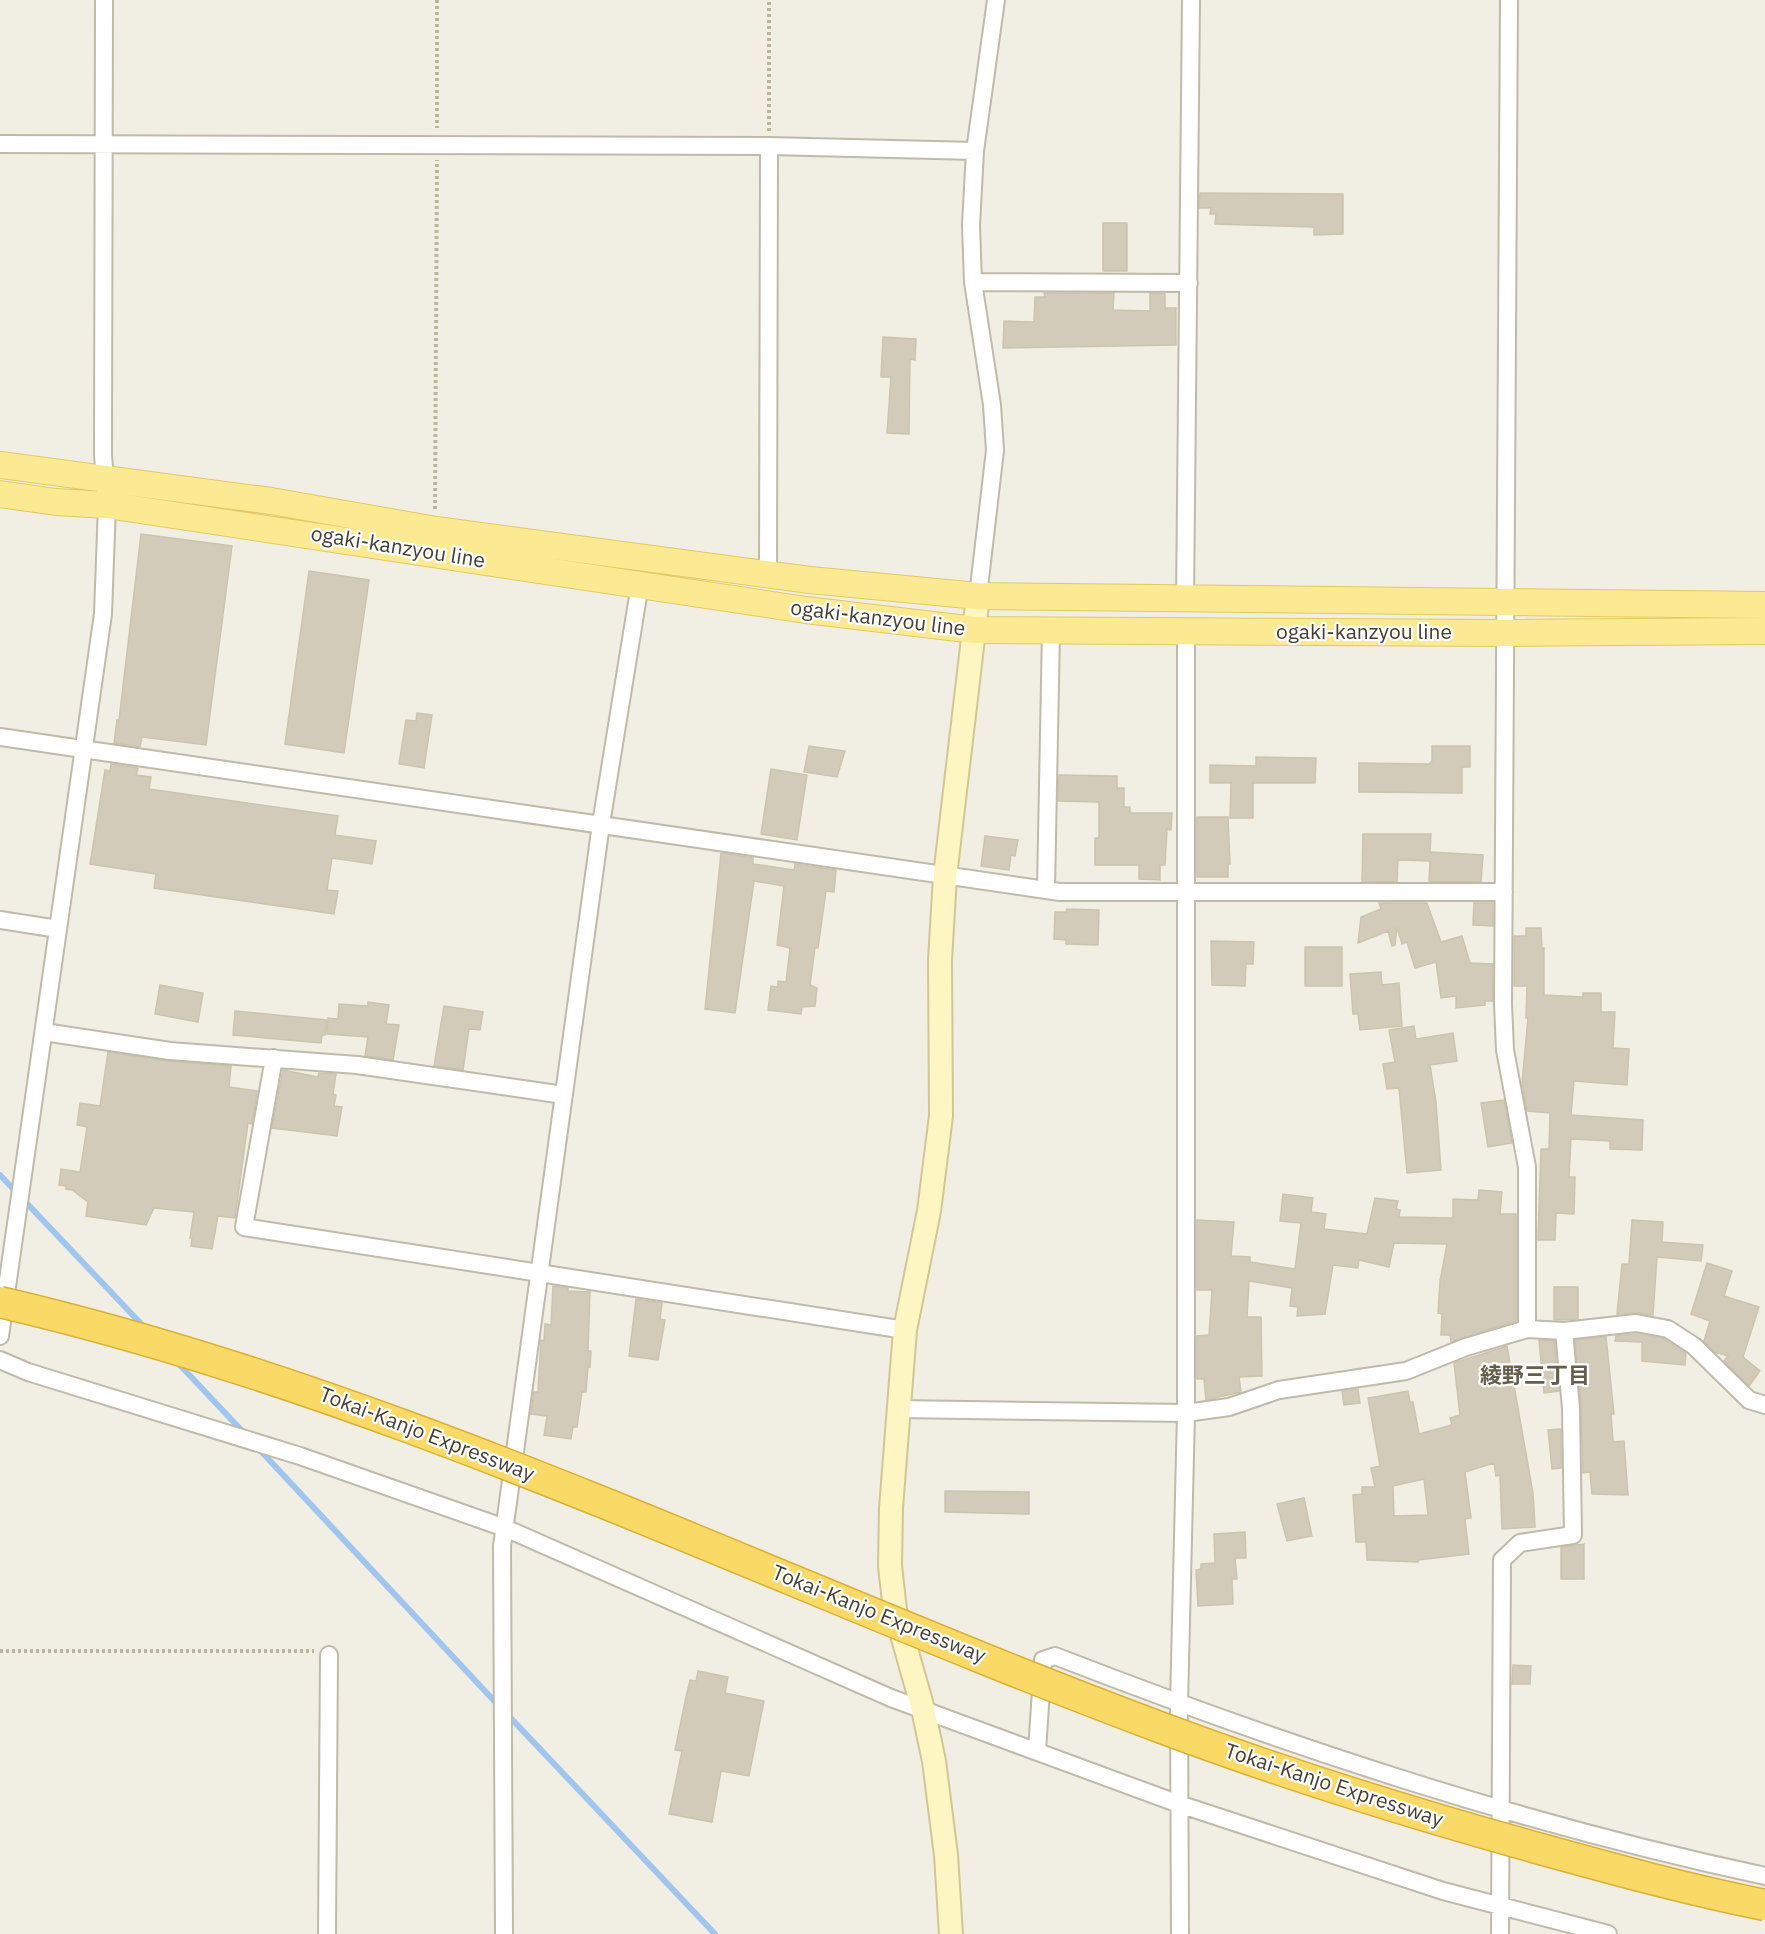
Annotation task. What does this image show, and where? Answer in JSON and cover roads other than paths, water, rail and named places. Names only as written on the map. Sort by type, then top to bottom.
[{"type":"highway","name":"Tokai-Kanjo Expressway","points":[[0,1302],[198,1354],[325,1395],[553,1482],[1163,1729],[1317,1782],[1569,1857],[1765,1905]]},
{"type":"main road","name":"ogaki-kanzyou line","points":[[0,465],[271,501],[436,530],[768,574],[978,596],[1185,600],[1504,600],[1765,605]]},
{"type":"main road","name":"ogaki-kanzyou line","points":[[0,494],[56,502],[107,505],[806,610],[975,630],[1506,633],[1765,631]]},
{"type":"street","points":[[0,1336],[103,614],[107,505],[103,144],[104,0]]},
{"type":"street","points":[[951,1934],[946,1855],[934,1761],[923,1708],[895,1610],[890,1566],[897,1409],[905,1330],[929,1211],[941,1116],[940,960],[945,876],[995,450],[992,405],[973,282],[971,225],[975,151],[996,0]]},
{"type":"street","points":[[1185,600],[1191,0]]},
{"type":"street","points":[[1509,0],[1504,600],[1506,633],[1505,1050],[1527,1167],[1527,1329]]},
{"type":"street","points":[[0,144],[769,146],[975,151]]},
{"type":"street","points":[[768,574],[769,146]]},
{"type":"street","points":[[973,282],[1189,283]]},
{"type":"street","points":[[504,1934],[505,1753],[502,1677],[502,1546],[601,824],[640,584]]},
{"type":"street","points":[[1046,889],[1051,631]]},
{"type":"street","points":[[1180,1934],[1179,1704],[1186,1413],[1186,632]]},
{"type":"street","points":[[0,737],[1060,892],[1187,890],[1504,892]]},
{"type":"street","points":[[0,920],[58,929]]},
{"type":"street","points":[[44,1032],[170,1051],[357,1065],[564,1095]]},
{"type":"street","points":[[274,1058],[244,1227],[905,1330]]},
{"type":"street","points":[[897,1409],[1186,1413],[1229,1407],[1280,1390],[1406,1371],[1466,1347],[1527,1329],[1564,1331],[1636,1323],[1668,1329],[1694,1346],[1749,1400],[1765,1404]]},
{"type":"street","points":[[1500,1934],[1502,1560],[1520,1542],[1573,1535],[1570,1408],[1564,1331]]},
{"type":"street","points":[[0,1360],[28,1372],[300,1456],[505,1528],[891,1698],[1179,1804],[1443,1891],[1608,1934]]},
{"type":"street","points":[[327,1934],[329,1655]]},
{"type":"street","points":[[1038,1751],[1043,1660],[1055,1656],[1179,1704],[1501,1810],[1687,1859],[1765,1876]]},
{"type":"waterway","points":[[0,1175],[146,1329]]},
{"type":"waterway","points":[[178,1363],[245,1434]]},
{"type":"waterway","points":[[258,1448],[499,1706]]},
{"type":"waterway","points":[[506,1713],[715,1934]]},
{"type":"district","name":"綾野三丁目","points":[[1535,1375]]}]
